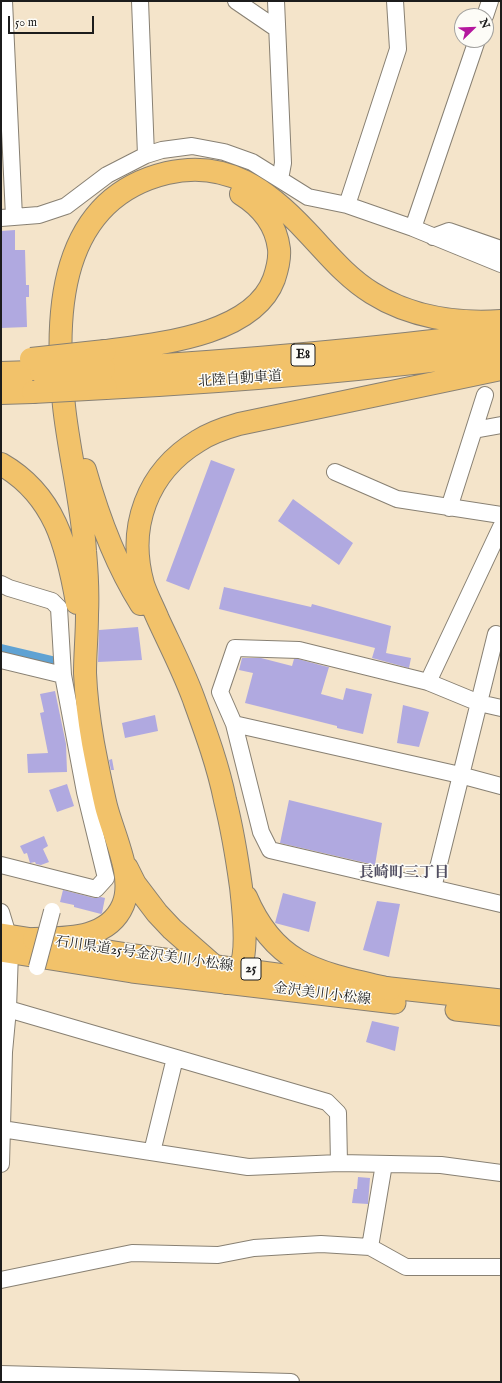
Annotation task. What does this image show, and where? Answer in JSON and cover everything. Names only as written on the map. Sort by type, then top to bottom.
[{"type":"highway","points":[[85,672],[87,614],[85,550],[81,515],[68,440],[63,392],[61,343],[62,309],[72,260],[82,237],[94,217],[110,201],[129,188],[149,179],[168,173],[189,170],[209,170],[230,175],[250,183],[270,197],[306,230],[350,277],[371,293],[392,305],[439,319],[465,322],[501,321]]},
{"type":"highway","points":[[1,361],[32,374],[105,369],[184,339],[210,331],[230,322],[247,312],[261,301],[271,287],[277,271],[279,254],[278,238],[272,223],[252,200],[222,185],[204,182],[186,182],[167,185],[134,199],[119,209],[105,224],[95,238],[79,278],[75,300],[72,347],[75,403],[86,470],[107,535],[119,563],[140,602],[173,651]]},
{"type":"highway","name":"北陸自動車道","points":[[1,373],[32,374],[209,363],[329,353],[501,333]]},
{"type":"highway","name":"北陸自動車道","points":[[105,369],[214,382],[330,373],[439,361],[501,352]]},
{"type":"highway","points":[[390,989],[316,970],[287,954],[276,945],[258,921],[244,892],[220,781],[193,696],[143,584],[139,563],[138,541],[141,518],[156,480],[169,463],[198,440],[218,430],[238,424],[501,369]]},
{"type":"highway","name":"北陸自動車道","points":[[1,392],[32,374]]},
{"type":"highway","points":[[1,464],[33,489],[46,505],[55,520],[62,540],[75,589],[85,672],[87,708],[92,740],[106,808],[126,872],[128,886],[126,898],[122,908],[115,918],[106,926],[82,937],[34,939]]},
{"type":"highway","points":[[120,853],[135,884],[157,913],[172,929],[213,965],[233,975],[243,954],[244,931],[239,873]]},
{"type":"main road","name":"石川県道25号金沢美川小松線","points":[[5,943],[34,939],[134,955],[213,965]]},
{"type":"main road","name":"金沢美川小松線","points":[[5,943],[132,972],[233,975],[371,1001],[501,1014]]},
{"type":"main road","name":"石川県道25号金沢美川小松線","points":[[233,975],[501,1000]]},
{"type":"street","points":[[4,1],[8,217],[40,215],[66,206],[108,175],[146,155],[162,150],[192,146],[224,152],[252,162],[308,197],[348,205],[413,228],[501,264]]},
{"type":"street","points":[[140,1],[146,155]]},
{"type":"street","points":[[236,1],[277,29]]},
{"type":"street","points":[[276,1],[283,163],[280,179]]},
{"type":"street","points":[[348,205],[398,49],[395,1]]},
{"type":"street","points":[[413,228],[474,48]]},
{"type":"street","points":[[433,237],[449,231],[501,249]]},
{"type":"street","points":[[449,508],[485,395]]},
{"type":"street","points":[[474,430],[501,425]]},
{"type":"street","points":[[335,472],[397,499],[501,515]]},
{"type":"street","points":[[428,682],[501,527]]},
{"type":"street","points":[[1,580],[22,583],[57,593]]},
{"type":"street","points":[[1,584],[9,588],[52,601],[59,608],[63,675],[86,798],[106,878],[96,889],[1,865]]},
{"type":"street","points":[[433,888],[496,634],[501,636]]},
{"type":"street","points":[[501,708],[479,703],[428,682],[299,650],[235,648],[220,692],[234,724],[261,832],[270,850],[501,904]]},
{"type":"street","points":[[1,660],[63,675]]},
{"type":"street","points":[[234,724],[460,775],[501,786]]},
{"type":"street","points":[[37,967],[52,911]]},
{"type":"street","points":[[1,912],[5,943],[8,1009],[2,1052],[1,1164]]},
{"type":"street","points":[[8,1009],[327,1102],[338,1113],[339,1163]]},
{"type":"street","points":[[152,1152],[175,1058]]},
{"type":"street","points":[[2,1129],[248,1167],[339,1163],[441,1165],[501,1173]]},
{"type":"street","points":[[370,1247],[384,1164]]},
{"type":"street","points":[[1,1280],[132,1254],[218,1255],[254,1248],[321,1244],[370,1247],[406,1268],[501,1267]]},
{"type":"street","points":[[1,1374],[291,1382]]},
{"type":"building","points":[[15,230],[15,250],[25,250],[26,285],[29,285],[29,297],[26,297],[27,327],[1,328],[1,231]]},
{"type":"building","points":[[211,460],[235,469],[189,590],[166,581]]},
{"type":"building","points":[[293,499],[353,543],[339,565],[278,521]]},
{"type":"building","points":[[224,587],[311,607],[312,604],[391,626],[386,653],[411,658],[409,668],[372,658],[375,648],[219,609]]},
{"type":"building","points":[[138,627],[142,660],[98,662],[99,630]]},
{"type":"building","points":[[242,658],[261,658],[292,666],[294,659],[298,659],[329,667],[321,694],[343,700],[346,688],[372,694],[363,734],[245,703],[253,673],[239,670]]},
{"type":"building","points":[[55,691],[66,744],[67,772],[28,773],[27,754],[48,753],[40,713],[44,712],[40,694]]},
{"type":"building","points":[[403,705],[429,712],[419,747],[397,743]]},
{"type":"building","points":[[155,715],[158,731],[125,738],[122,723]]},
{"type":"building","points":[[112,759],[114,770],[111,770],[109,760]]},
{"type":"building","points":[[67,784],[74,806],[57,812],[49,790]]},
{"type":"building","points":[[289,800],[382,823],[375,865],[280,843]]},
{"type":"building","points":[[44,836],[48,846],[43,849],[49,862],[41,865],[36,864],[35,862],[30,863],[27,853],[24,854],[20,846]]},
{"type":"building","points":[[63,890],[94,898],[105,898],[102,913],[74,907],[74,905],[60,902]]},
{"type":"building","points":[[283,893],[316,902],[309,932],[275,923]]},
{"type":"building","points":[[377,901],[400,904],[389,957],[363,950]]},
{"type":"building","points":[[372,1021],[399,1027],[395,1051],[366,1042]]},
{"type":"building","points":[[358,1177],[370,1178],[368,1204],[352,1203],[354,1189],[357,1189]]},
{"type":"waterway","points":[[1,650],[52,662]]},
{"type":"district","name":"長崎町三丁目","points":[[404,874]]}]
